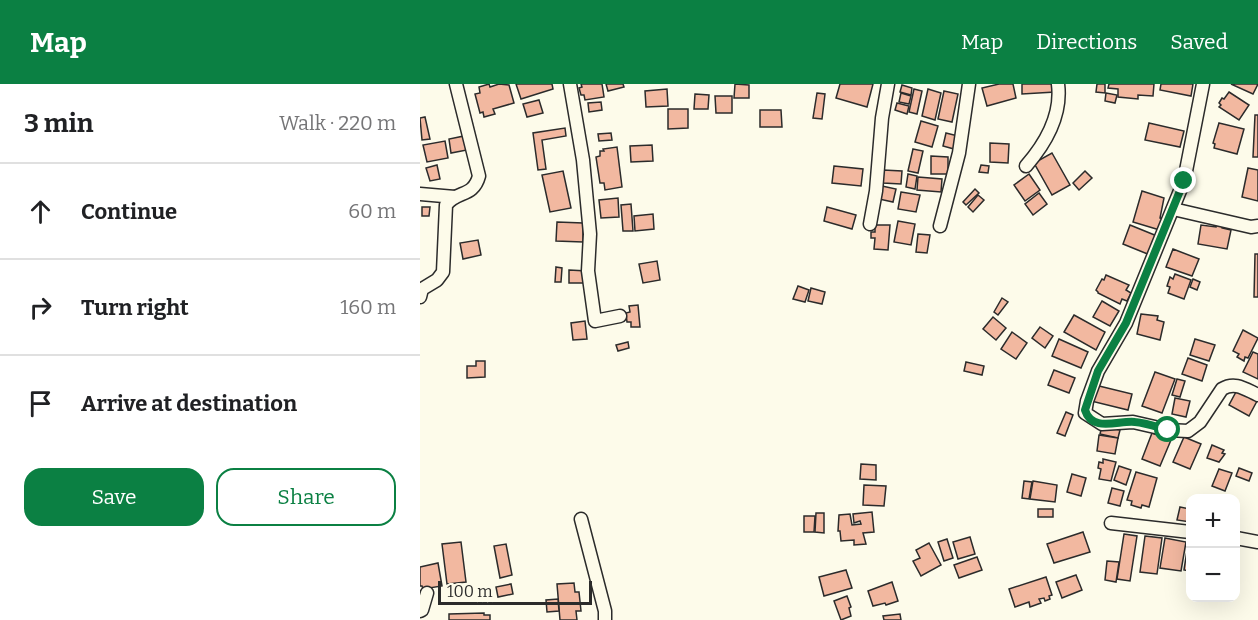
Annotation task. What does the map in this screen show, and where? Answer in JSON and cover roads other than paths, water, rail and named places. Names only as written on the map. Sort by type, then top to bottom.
[{"type":"street","points":[[420,297],[422,290],[437,280],[443,272],[446,205],[450,199],[470,192],[477,185],[479,176],[456,84]]},
{"type":"street","points":[[570,84],[583,160],[590,234],[588,271],[595,321],[620,316]]},
{"type":"street","points":[[870,224],[888,84]]},
{"type":"street","points":[[940,226],[959,153],[969,84]]},
{"type":"street","points":[[1026,166],[1041,149],[1053,125],[1060,96],[1058,84]]},
{"type":"street","points":[[1203,84],[1184,181],[1126,323],[1098,371],[1086,400],[1085,413],[1102,424],[1133,422],[1168,430],[1188,431],[1200,422],[1222,389],[1227,386],[1237,384],[1258,395]]},
{"type":"street","points":[[420,194],[455,197]]},
{"type":"street","points":[[1173,209],[1251,227],[1258,226]]},
{"type":"street","points":[[581,519],[605,611],[605,620]]},
{"type":"street","points":[[1112,523],[1186,531]]},
{"type":"street","points":[[1240,539],[1258,542]]},
{"type":"street","points":[[420,611],[426,600],[427,592]]}]
